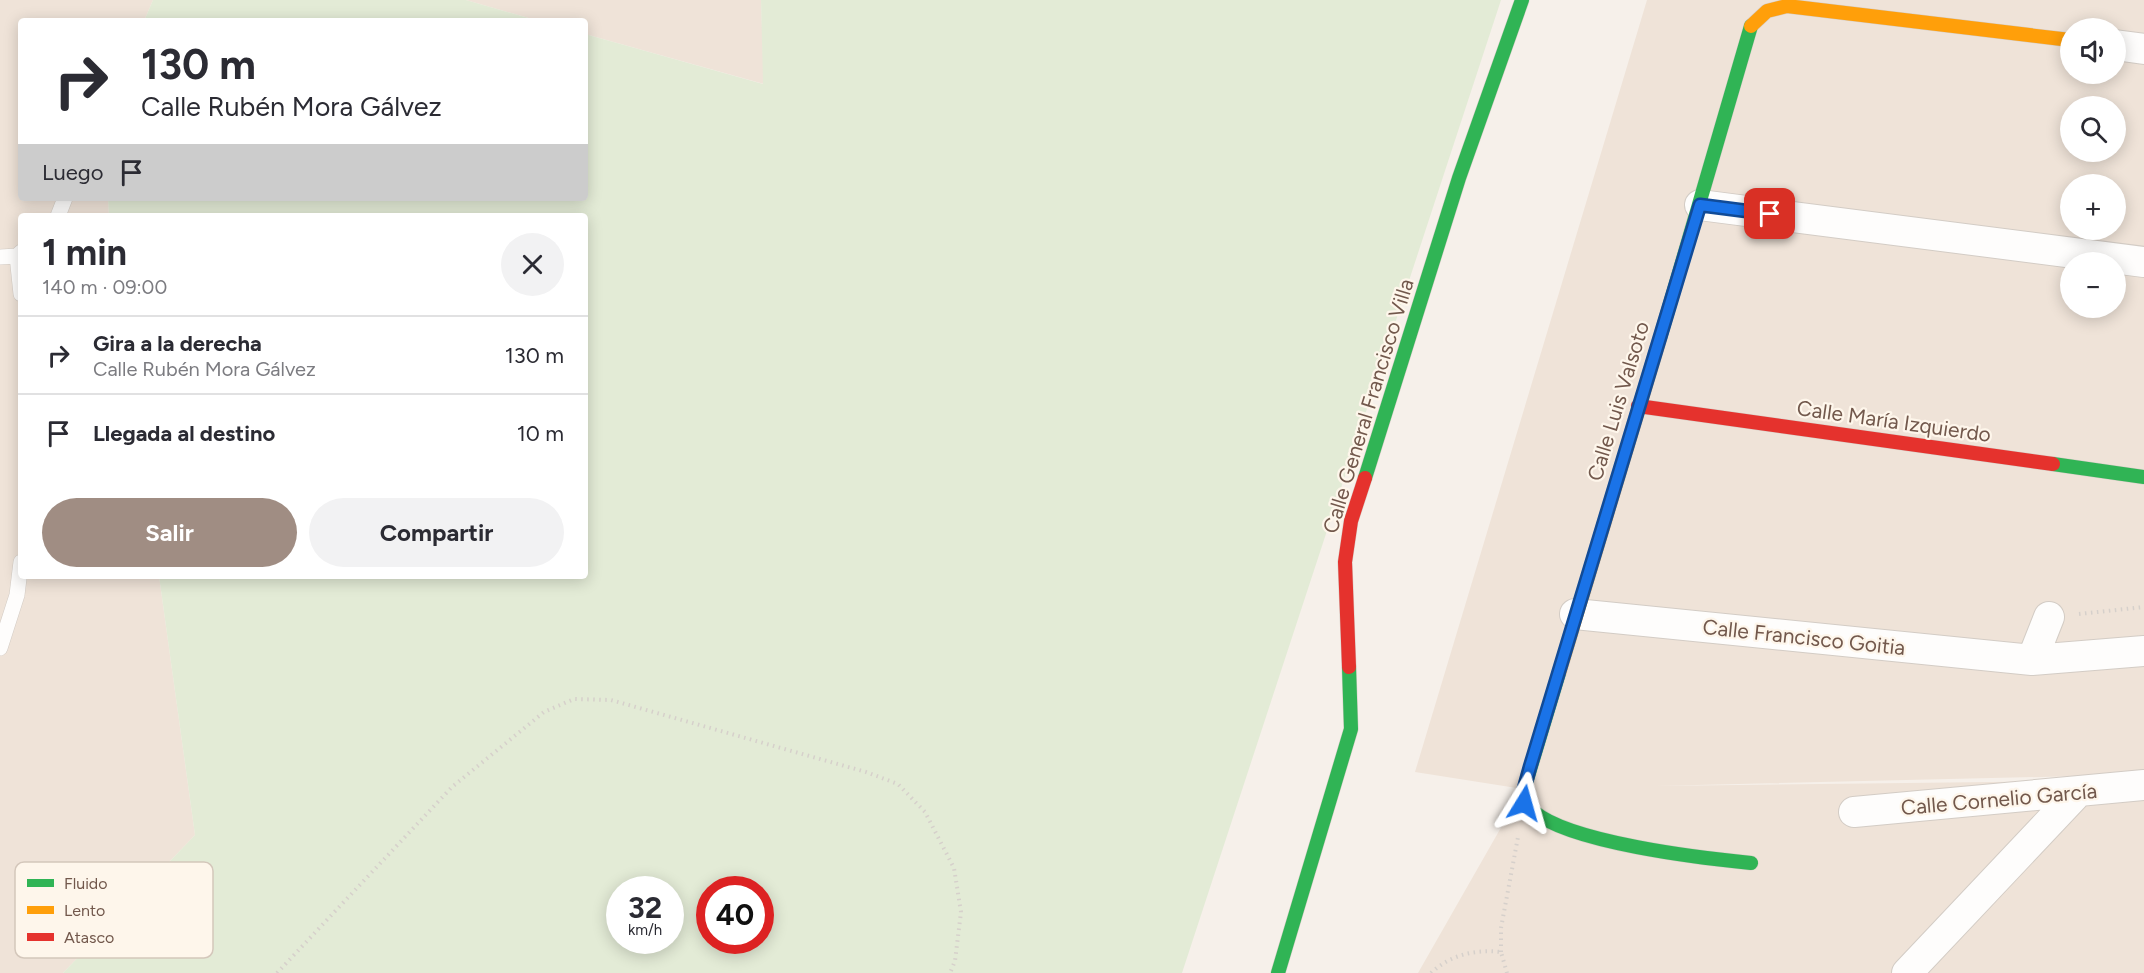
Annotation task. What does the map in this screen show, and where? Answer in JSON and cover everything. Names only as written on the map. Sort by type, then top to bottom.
[{"type":"street","name":"Calle General Francisco Villa","points":[[1278,973],[1351,729],[1345,562],[1351,521],[1459,178],[1522,0]]},
{"type":"street","name":"Calle Luis Valsoto","points":[[1524,803],[1523,789],[1700,205],[1751,25],[1761,14],[1772,8],[1787,6],[2060,39]]},
{"type":"street","points":[[2126,47],[2144,49]]},
{"type":"street","points":[[1700,205],[2144,262]]},
{"type":"street","name":"Calle María Izquierdo","points":[[1638,406],[2144,477]]},
{"type":"street","name":"Calle Francisco Goitia","points":[[1575,614],[2032,660],[2144,651]]},
{"type":"street","points":[[2032,660],[2049,617]]},
{"type":"street","name":"Calle Cornelio García","points":[[1854,812],[2144,785]]},
{"type":"street","points":[[1907,973],[2078,792]]},
{"type":"street","points":[[1524,803],[1530,810],[1556,822],[1601,838],[1662,852],[1751,863]]},
{"type":"lane","points":[[0,257],[18,254]]},
{"type":"lane","points":[[0,648],[17,595],[19,579]]},
{"type":"path","points":[[2049,617],[2144,607]]},
{"type":"path","points":[[277,973],[452,787],[543,712],[574,699],[611,700],[866,772],[898,784],[925,812],[954,868],[961,912],[955,961],[950,973]]},
{"type":"path","points":[[1507,973],[1501,952],[1501,928],[1524,803]]},
{"type":"path","points":[[1431,973],[1456,957],[1479,949],[1501,952]]},
{"type":"shaded area","points":[[0,0],[153,0],[145,18],[18,18],[18,201],[108,201],[109,213],[18,213],[18,579],[159,579],[195,835],[169,862],[15,862],[15,958],[77,958],[63,973],[0,973]]},
{"type":"shaded area","points":[[466,0],[761,0],[764,84],[588,35],[588,18],[529,18]]},
{"type":"shaded area","points":[[1647,0],[2144,0],[2144,772],[2082,776],[1655,786],[2083,781],[2144,777],[2144,973],[1418,973],[1523,789],[1415,772]]},
{"type":"green space","points":[[153,0],[466,0],[529,18],[145,18]]},
{"type":"green space","points":[[761,0],[1501,0],[1182,973],[63,973],[77,958],[213,958],[213,862],[169,862],[195,835],[159,579],[588,579],[588,213],[109,213],[108,201],[588,201],[588,35],[763,84]]},
{"type":"traffic: fast","points":[[1365,478],[1459,178],[1522,0]]},
{"type":"traffic: fast","points":[[1660,338],[1751,26]]},
{"type":"traffic: fast","points":[[2053,464],[2144,477]]},
{"type":"traffic: fast","points":[[1278,973],[1351,729],[1349,667]]},
{"type":"traffic: fast","points":[[1559,673],[1522,796],[1533,811],[1551,822],[1605,840],[1670,853],[1751,863]]},
{"type":"traffic: slow","points":[[1751,26],[1767,11],[1787,6],[2060,39]]},
{"type":"traffic: slow","points":[[1559,673],[1660,338]]},
{"type":"traffic: jam","points":[[1638,406],[2053,464]]},
{"type":"traffic: jam","points":[[1349,667],[1345,562],[1351,521],[1365,478]]},
{"type":"route","points":[[1524,803],[1523,789],[1700,205],[1770,214]]}]
